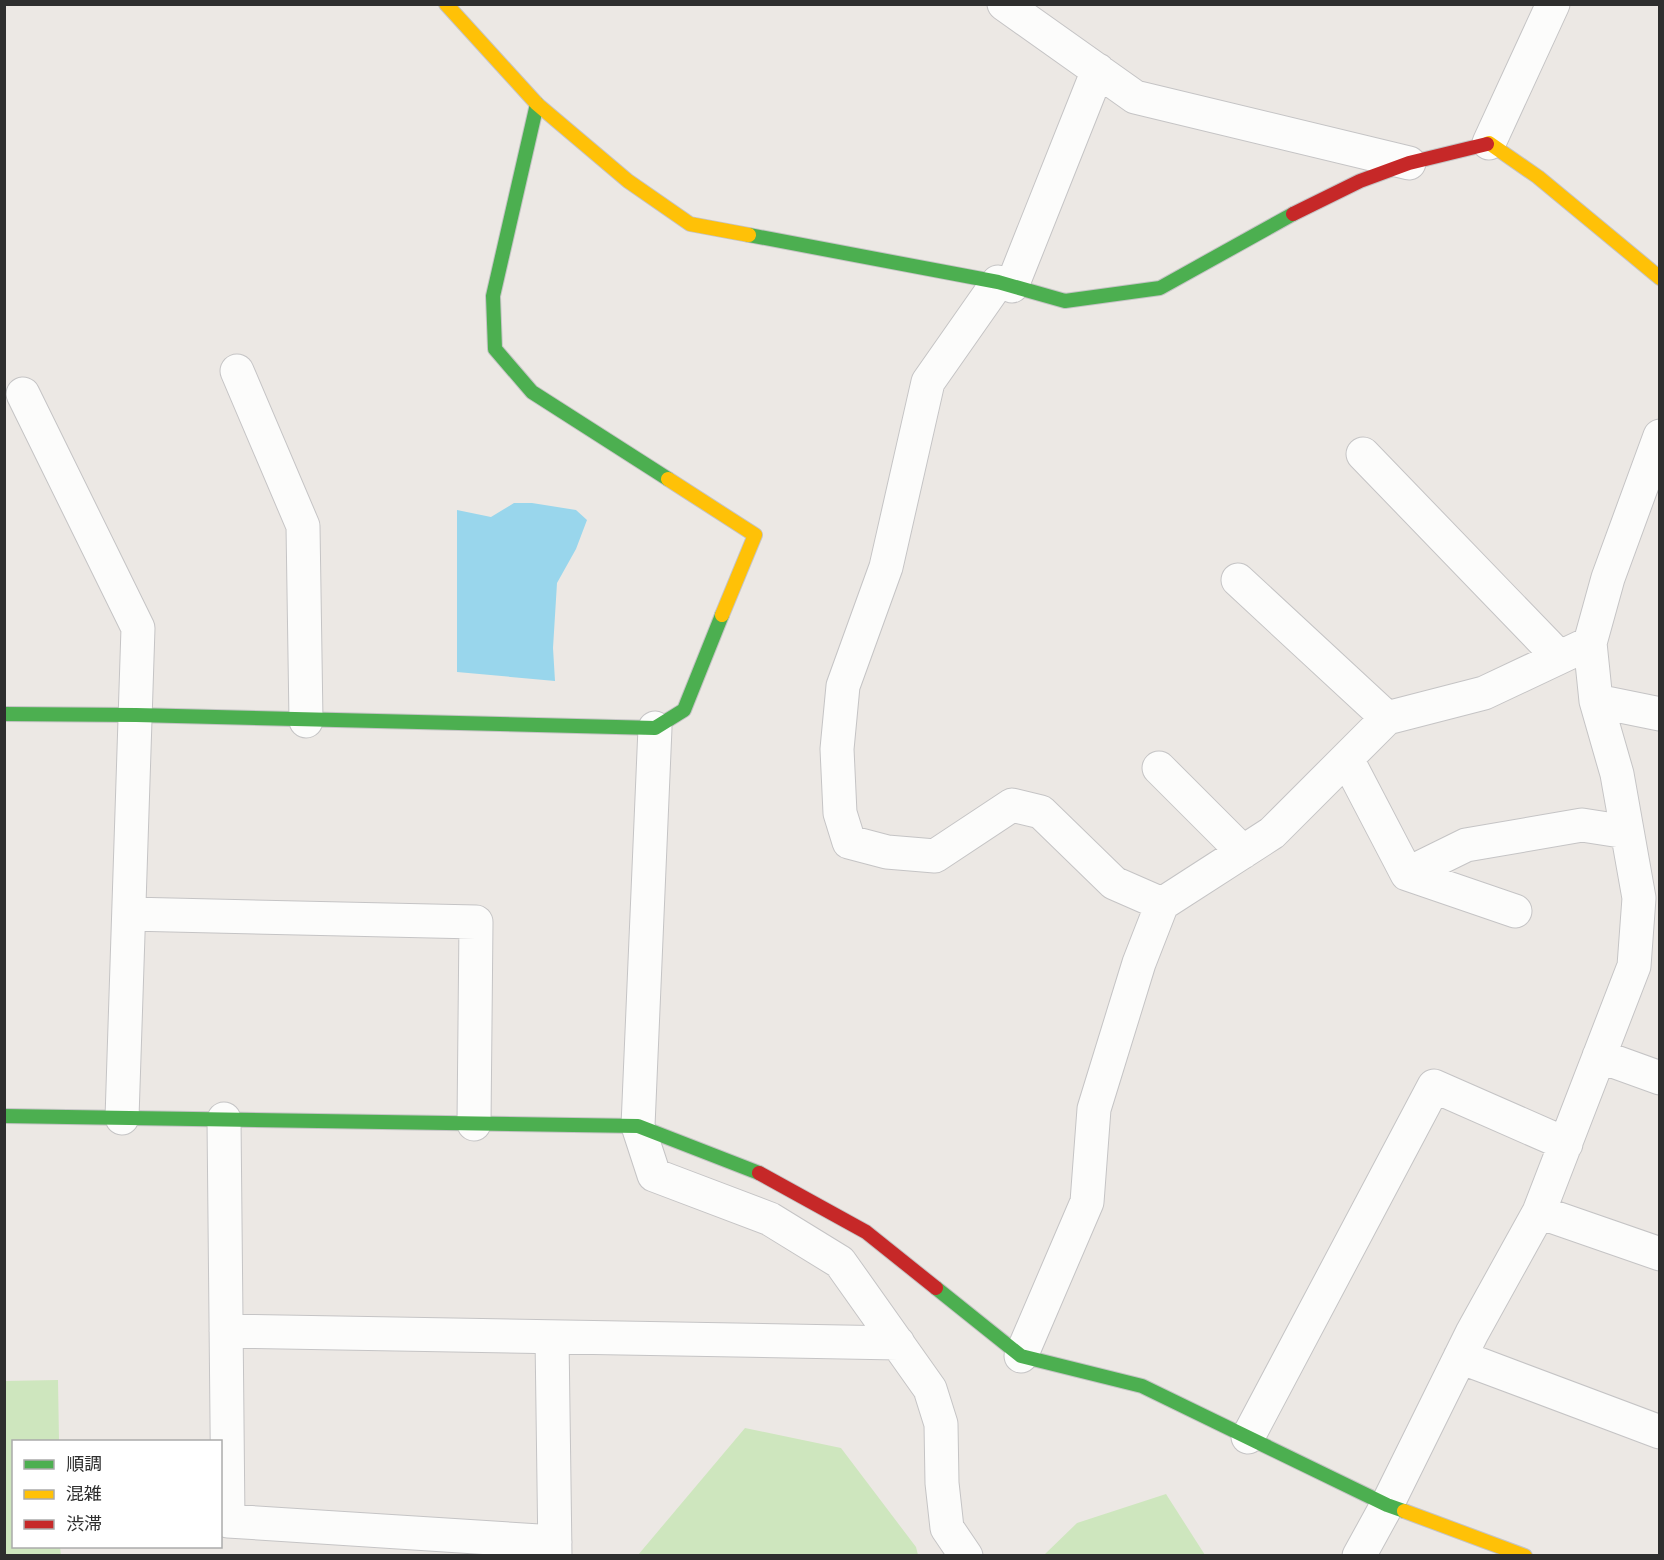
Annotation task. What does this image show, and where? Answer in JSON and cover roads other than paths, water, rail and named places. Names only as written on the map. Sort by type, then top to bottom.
[{"type":"street","points":[[446,4],[537,104],[628,181],[690,224],[1005,284],[1065,301],[1160,288],[1273,224],[1360,181],[1409,163],[1489,143],[1538,177],[1659,278]]},
{"type":"street","points":[[1004,4],[1135,97],[1409,163]]},
{"type":"street","points":[[1489,143],[1552,4]]},
{"type":"street","points":[[1098,70],[1005,284],[928,382],[886,567],[843,686],[837,749],[840,813],[849,842],[887,852],[935,856],[1012,805],[1041,812],[1114,883],[1162,904]]},
{"type":"street","points":[[4,714],[136,715],[655,728],[684,710],[755,535],[532,392],[495,348],[492,296],[537,104]]},
{"type":"street","points":[[237,370],[303,526],[306,721]]},
{"type":"street","points":[[22,394],[138,628],[122,1118]]},
{"type":"street","points":[[1359,1556],[1387,1505],[1460,1357],[1539,1212],[1634,966],[1649,902],[1627,832],[1617,774],[1596,700],[1590,643],[1608,578],[1659,436]]},
{"type":"street","points":[[1363,454],[1559,657]]},
{"type":"street","points":[[1238,580],[1387,718]]},
{"type":"street","points":[[1021,1356],[1087,1202],[1094,1109],[1139,963],[1162,904],[1272,833],[1387,718],[1484,693],[1590,643]]},
{"type":"street","points":[[1596,700],[1659,714]]},
{"type":"street","points":[[655,728],[638,1126],[654,1175],[770,1219],[840,1262],[930,1389],[941,1425],[942,1483],[947,1528],[966,1556]]},
{"type":"street","points":[[1347,759],[1407,874],[1515,911]]},
{"type":"street","points":[[1160,768],[1243,852]]},
{"type":"street","points":[[1407,874],[1466,845],[1582,825],[1627,832]]},
{"type":"street","points":[[129,914],[476,922],[474,1124]]},
{"type":"street","points":[[1599,1056],[1659,1078]]},
{"type":"street","points":[[1248,1437],[1434,1086],[1566,1144]]},
{"type":"street","points":[[4,1116],[638,1126],[759,1173],[866,1232],[1021,1356],[1142,1386],[1387,1505],[1525,1556]]},
{"type":"street","points":[[224,1119],[228,1521],[555,1549],[552,1337]]},
{"type":"street","points":[[1539,1212],[1659,1254]]},
{"type":"street","points":[[226,1331],[898,1343]]},
{"type":"street","points":[[1460,1357],[1659,1432]]},
{"type":"water","points":[[514,503],[532,503],[576,510],[587,520],[576,549],[557,583],[553,648],[555,681],[457,672],[457,510],[491,517]]}]
